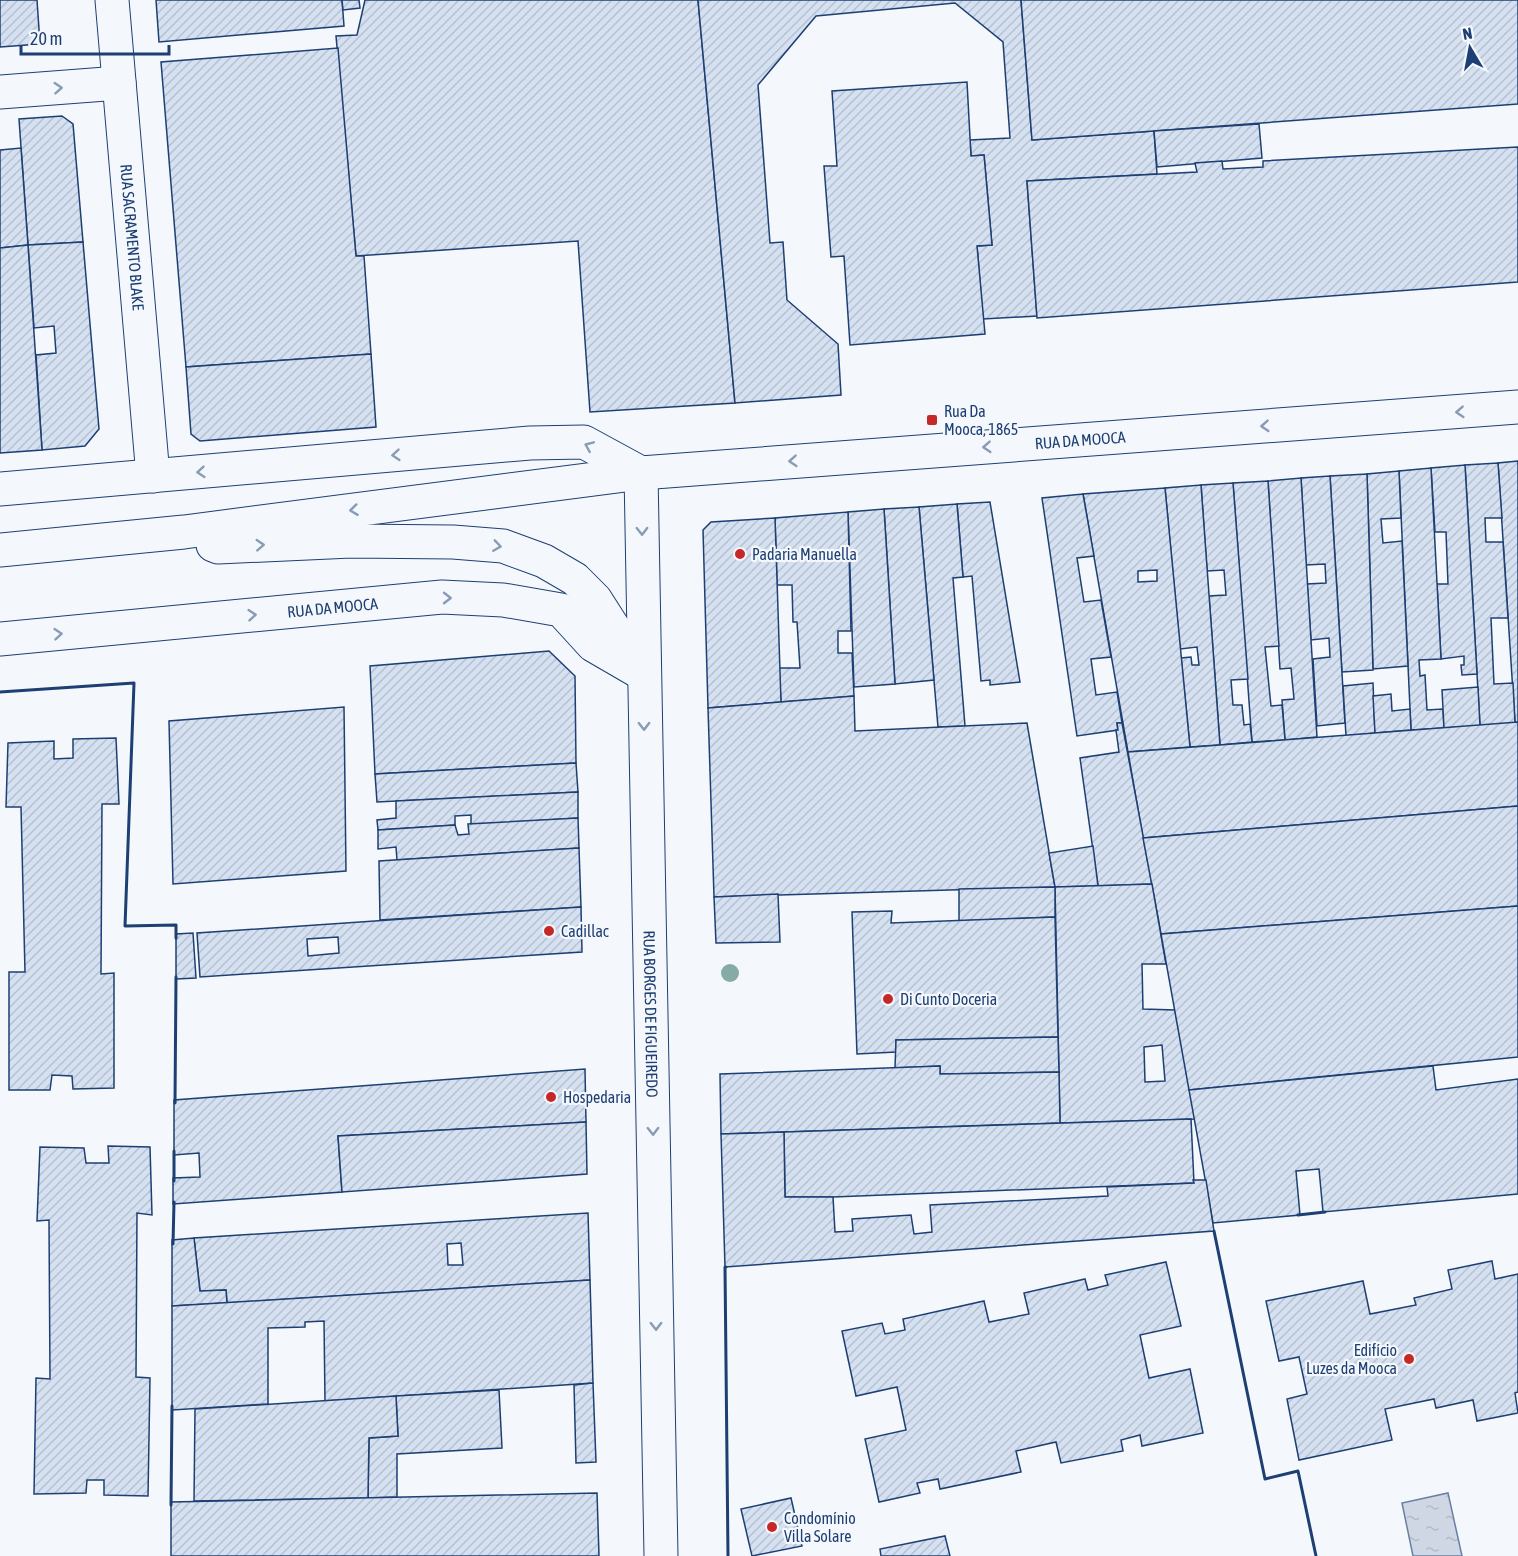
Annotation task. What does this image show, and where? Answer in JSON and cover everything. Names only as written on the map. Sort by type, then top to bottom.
[{"type":"street","name":"RUA SACRAMENTO BLAKE","points":[[112,0],[153,476]]},
{"type":"street","points":[[0,92],[119,83]]},
{"type":"street","name":"RUA DA MOOCA","points":[[0,550],[184,532],[641,473],[1518,407]]},
{"type":"street","points":[[0,489],[530,443],[584,442],[641,473]]},
{"type":"street","name":"RUA BORGES DE FIGUEIREDO","points":[[641,473],[661,1556]]},
{"type":"street","points":[[184,532],[218,547],[351,541],[453,542],[502,546],[544,561],[575,579],[595,599],[643,674]]},
{"type":"street","name":"RUA DA MOOCA","points":[[0,639],[442,597],[503,600],[561,610],[593,645],[643,674]]},
{"type":"water","points":[[1448,1493],[1462,1556],[1413,1556],[1402,1503]]},
{"type":"building","points":[[0,0],[37,0],[40,44],[0,47]]},
{"type":"building","points":[[156,0],[342,0],[344,26],[159,42]]},
{"type":"building","points":[[342,0],[359,0],[360,8],[343,10]]},
{"type":"building","points":[[365,0],[698,0],[735,403],[590,412],[578,241],[356,256],[336,36],[357,35]]},
{"type":"building","points":[[698,0],[1021,0],[1032,140],[1154,131],[1157,174],[1027,181],[1037,316],[983,319],[977,246],[992,245],[984,155],[971,156],[970,140],[1010,138],[1003,42],[955,3],[816,16],[758,85],[770,243],[783,242],[787,300],[838,344],[841,395],[735,403]]},
{"type":"building","points":[[1021,0],[1518,0],[1518,104],[1032,140]]},
{"type":"building","points":[[338,48],[356,256],[364,256],[371,354],[186,367],[161,62]]},
{"type":"building","points":[[967,82],[971,156],[984,155],[992,245],[977,246],[985,334],[850,345],[844,256],[831,257],[824,166],[837,166],[832,91]]},
{"type":"building","points":[[62,116],[73,124],[83,242],[28,245],[19,119]]},
{"type":"building","points":[[1259,124],[1262,158],[1157,167],[1154,131]]},
{"type":"building","points":[[1518,147],[1518,282],[1037,318],[1027,181],[1197,172],[1195,163],[1222,161],[1223,169],[1263,167],[1263,161]]},
{"type":"building","points":[[21,148],[28,245],[0,248],[0,150]]},
{"type":"building","points":[[83,242],[99,429],[85,446],[42,450],[36,355],[56,353],[54,326],[34,328],[28,245]]},
{"type":"building","points":[[28,245],[42,450],[0,453],[0,248]]},
{"type":"building","points":[[371,354],[376,427],[200,441],[191,434],[186,367]]},
{"type":"building","points":[[1518,461],[1518,722],[1515,723],[1498,463]]},
{"type":"building","points":[[1498,463],[1502,518],[1485,518],[1486,542],[1503,542],[1508,618],[1491,618],[1494,684],[1513,683],[1515,723],[1480,726],[1465,465]]},
{"type":"building","points":[[1465,465],[1477,674],[1462,675],[1461,665],[1464,665],[1464,656],[1441,659],[1437,584],[1448,584],[1446,532],[1435,532],[1431,468]]},
{"type":"building","points":[[1431,468],[1441,659],[1419,660],[1420,676],[1425,675],[1427,710],[1443,709],[1444,728],[1411,730],[1399,471]]},
{"type":"building","points":[[1399,471],[1401,518],[1381,519],[1383,543],[1402,541],[1408,666],[1373,669],[1367,474]]},
{"type":"building","points":[[1367,474],[1373,670],[1342,672],[1330,476]]},
{"type":"building","points":[[1330,476],[1345,723],[1317,726],[1313,659],[1330,657],[1329,638],[1311,640],[1307,584],[1326,583],[1325,564],[1306,565],[1301,478]]},
{"type":"building","points":[[1301,478],[1317,737],[1285,740],[1282,700],[1294,699],[1291,668],[1280,669],[1268,481]]},
{"type":"building","points":[[1268,481],[1279,646],[1265,647],[1271,706],[1282,705],[1285,740],[1252,742],[1233,483]]},
{"type":"building","points":[[1233,483],[1248,679],[1231,680],[1233,705],[1242,705],[1244,725],[1250,724],[1252,742],[1220,745],[1209,596],[1226,595],[1224,570],[1207,571],[1201,485]]},
{"type":"building","points":[[1201,485],[1220,745],[1190,747],[1181,658],[1191,657],[1192,665],[1199,665],[1197,647],[1180,649],[1165,488]]},
{"type":"building","points":[[1165,488],[1190,747],[1128,752],[1083,494]],"holes":[[[1157,570],[1157,581],[1138,582],[1138,571]]]},
{"type":"building","points":[[1083,494],[1094,556],[1077,558],[1084,602],[1101,600],[1111,657],[1091,659],[1096,695],[1117,692],[1122,723],[1117,723],[1118,730],[1077,736],[1042,498]]},
{"type":"building","points":[[990,502],[1020,682],[990,685],[990,680],[981,681],[972,576],[963,577],[957,504]]},
{"type":"building","points":[[957,504],[963,577],[953,578],[965,726],[938,727],[919,507]]},
{"type":"building","points":[[919,507],[934,680],[895,684],[884,509]]},
{"type":"building","points":[[884,509],[895,684],[854,687],[848,512]]},
{"type":"building","points":[[848,512],[851,631],[838,631],[838,653],[852,653],[854,696],[781,702],[779,668],[800,668],[797,622],[793,622],[792,585],[777,585],[775,518]]},
{"type":"building","points":[[775,518],[781,702],[708,708],[703,530],[711,522]]},
{"type":"building","points":[[549,651],[575,676],[576,763],[375,774],[370,666]]},
{"type":"building","points":[[1373,683],[1375,733],[1346,736],[1343,686]]},
{"type":"building","points":[[1478,687],[1480,726],[1444,728],[1442,690]]},
{"type":"building","points":[[1391,694],[1392,711],[1410,709],[1411,730],[1375,733],[1373,696]]},
{"type":"building","points":[[854,696],[855,731],[1027,723],[1055,887],[714,897],[708,708]]},
{"type":"building","points":[[344,707],[346,871],[173,884],[169,721]]},
{"type":"building","points":[[1518,722],[1518,806],[1143,838],[1128,752]]},
{"type":"building","points":[[1117,723],[1122,723],[1152,884],[1098,886],[1080,758],[1119,752]]},
{"type":"building","points":[[116,738],[119,804],[102,804],[101,974],[114,973],[114,1088],[73,1089],[72,1076],[52,1075],[50,1090],[9,1090],[9,972],[25,972],[21,807],[6,807],[8,743],[54,741],[54,759],[73,758],[73,739]]},
{"type":"building","points":[[576,763],[578,792],[377,802],[375,774]]},
{"type":"building","points":[[578,792],[578,818],[471,825],[471,815],[455,816],[455,825],[378,830],[377,820],[396,818],[396,801]]},
{"type":"building","points":[[1518,806],[1518,906],[1161,934],[1143,838]]},
{"type":"building","points":[[578,818],[579,848],[397,860],[396,847],[378,849],[378,830],[455,825],[458,835],[469,834],[468,824]]},
{"type":"building","points":[[1093,846],[1098,886],[1055,887],[1049,853]]},
{"type":"building","points":[[579,848],[581,907],[380,920],[379,861]]},
{"type":"building","points":[[1152,884],[1166,964],[1142,964],[1143,1009],[1175,1010],[1195,1119],[1060,1123],[1055,887]],"holes":[[[1162,1045],[1165,1081],[1145,1082],[1144,1047]]]},
{"type":"building","points":[[1055,887],[1055,917],[959,921],[959,889]]},
{"type":"building","points":[[778,894],[780,942],[716,943],[714,897]]},
{"type":"building","points":[[1518,906],[1518,1057],[1189,1090],[1161,934]]},
{"type":"building","points":[[581,907],[582,952],[200,977],[197,933]],"holes":[[[338,937],[339,953],[308,956],[307,939]]]},
{"type":"building","points":[[892,911],[891,923],[1055,917],[1058,1037],[896,1040],[896,1052],[857,1054],[852,912]]},
{"type":"building","points":[[193,933],[196,978],[176,979],[176,934]]},
{"type":"building","points":[[1058,1037],[1059,1072],[940,1074],[940,1066],[895,1068],[896,1040]]},
{"type":"building","points":[[940,1066],[940,1074],[1059,1072],[1060,1123],[721,1134],[720,1074]]},
{"type":"building","points":[[1433,1066],[1436,1090],[1518,1079],[1518,1194],[1323,1212],[1319,1169],[1296,1171],[1300,1215],[1213,1223],[1189,1090]]},
{"type":"building","points":[[585,1069],[586,1122],[338,1136],[342,1192],[173,1204],[173,1178],[200,1177],[199,1153],[174,1155],[174,1100]]},
{"type":"building","points":[[1191,1119],[1194,1183],[785,1197],[784,1132]]},
{"type":"building","points":[[586,1122],[587,1174],[342,1192],[338,1136]]},
{"type":"building","points":[[784,1132],[785,1197],[833,1197],[835,1232],[853,1231],[852,1219],[911,1215],[914,1234],[932,1232],[930,1205],[1108,1196],[1107,1187],[1194,1183],[1193,1180],[1206,1180],[1214,1231],[725,1267],[721,1134]]},
{"type":"building","points":[[108,1146],[150,1147],[152,1215],[137,1213],[136,1377],[150,1378],[148,1496],[104,1495],[104,1480],[87,1480],[86,1493],[34,1494],[36,1378],[50,1379],[49,1220],[37,1221],[40,1147],[84,1148],[86,1163],[109,1163]]},
{"type":"building","points":[[588,1213],[590,1280],[227,1303],[226,1290],[200,1291],[194,1238]],"holes":[[[461,1243],[463,1265],[448,1265],[447,1244]]]},
{"type":"building","points":[[194,1238],[200,1291],[226,1290],[227,1303],[172,1306],[172,1240]]},
{"type":"building","name":"Edifício Luzes da Mooca","points":[[1492,1261],[1495,1279],[1518,1274],[1518,1392],[1515,1393],[1518,1413],[1477,1421],[1473,1400],[1436,1408],[1434,1399],[1385,1409],[1392,1440],[1299,1460],[1287,1399],[1307,1394],[1299,1357],[1279,1361],[1266,1301],[1363,1281],[1370,1314],[1416,1305],[1414,1298],[1452,1289],[1448,1270]]},
{"type":"building","points":[[1166,1262],[1181,1326],[1140,1335],[1149,1378],[1190,1369],[1203,1433],[1142,1446],[1140,1435],[1121,1440],[1123,1451],[1061,1463],[1056,1442],[1016,1451],[1021,1472],[940,1489],[938,1479],[917,1483],[920,1493],[879,1502],[865,1439],[906,1430],[897,1387],[856,1396],[842,1331],[882,1323],[885,1334],[905,1330],[903,1319],[984,1301],[989,1322],[1029,1314],[1024,1293],[1085,1279],[1088,1290],[1108,1285],[1105,1275]]},
{"type":"building","points":[[590,1280],[593,1383],[325,1401],[324,1321],[305,1322],[305,1327],[268,1328],[268,1404],[172,1410],[172,1306]]},
{"type":"building","points":[[593,1383],[596,1462],[576,1463],[574,1385]]},
{"type":"building","points":[[499,1390],[502,1448],[397,1454],[397,1497],[368,1498],[369,1438],[398,1436],[396,1396]]},
{"type":"building","points":[[396,1396],[398,1436],[369,1438],[368,1498],[194,1501],[195,1409]]},
{"type":"building","points":[[597,1493],[599,1556],[171,1556],[171,1502]]},
{"type":"building","name":"Condomínio Villa Solare","points":[[791,1498],[802,1546],[752,1556],[741,1509]]},
{"type":"building","points":[[945,1536],[950,1556],[881,1556],[880,1549]]},
{"type":"wall","points":[[0,692],[134,683],[125,926],[176,925],[176,938]]},
{"type":"wall","points":[[175,1103],[176,977]]},
{"type":"wall","points":[[174,1151],[174,1181]]},
{"type":"wall","points":[[173,1244],[174,1202]]},
{"type":"wall","points":[[1298,1215],[1325,1212]]},
{"type":"wall","points":[[1214,1231],[1265,1479],[1298,1471],[1316,1556]]},
{"type":"wall","points":[[726,1267],[728,1556]]},
{"type":"wall","points":[[171,1505],[172,1406]]},
{"type":"place","name":"Rua Da Mooca, 1865","points":[[932,420]]},
{"type":"place","name":"Padaria Manuella","points":[[740,554]]},
{"type":"place","name":"Cadillac","points":[[549,931]]},
{"type":"place","name":"Di Cunto Doceria","points":[[888,999]]},
{"type":"place","name":"Hospedaria","points":[[551,1097]]},
{"type":"place","name":"Edifício Luzes da Mooca","points":[[1409,1359]]},
{"type":"place","name":"Condomínio Villa Solare","points":[[772,1527]]}]
